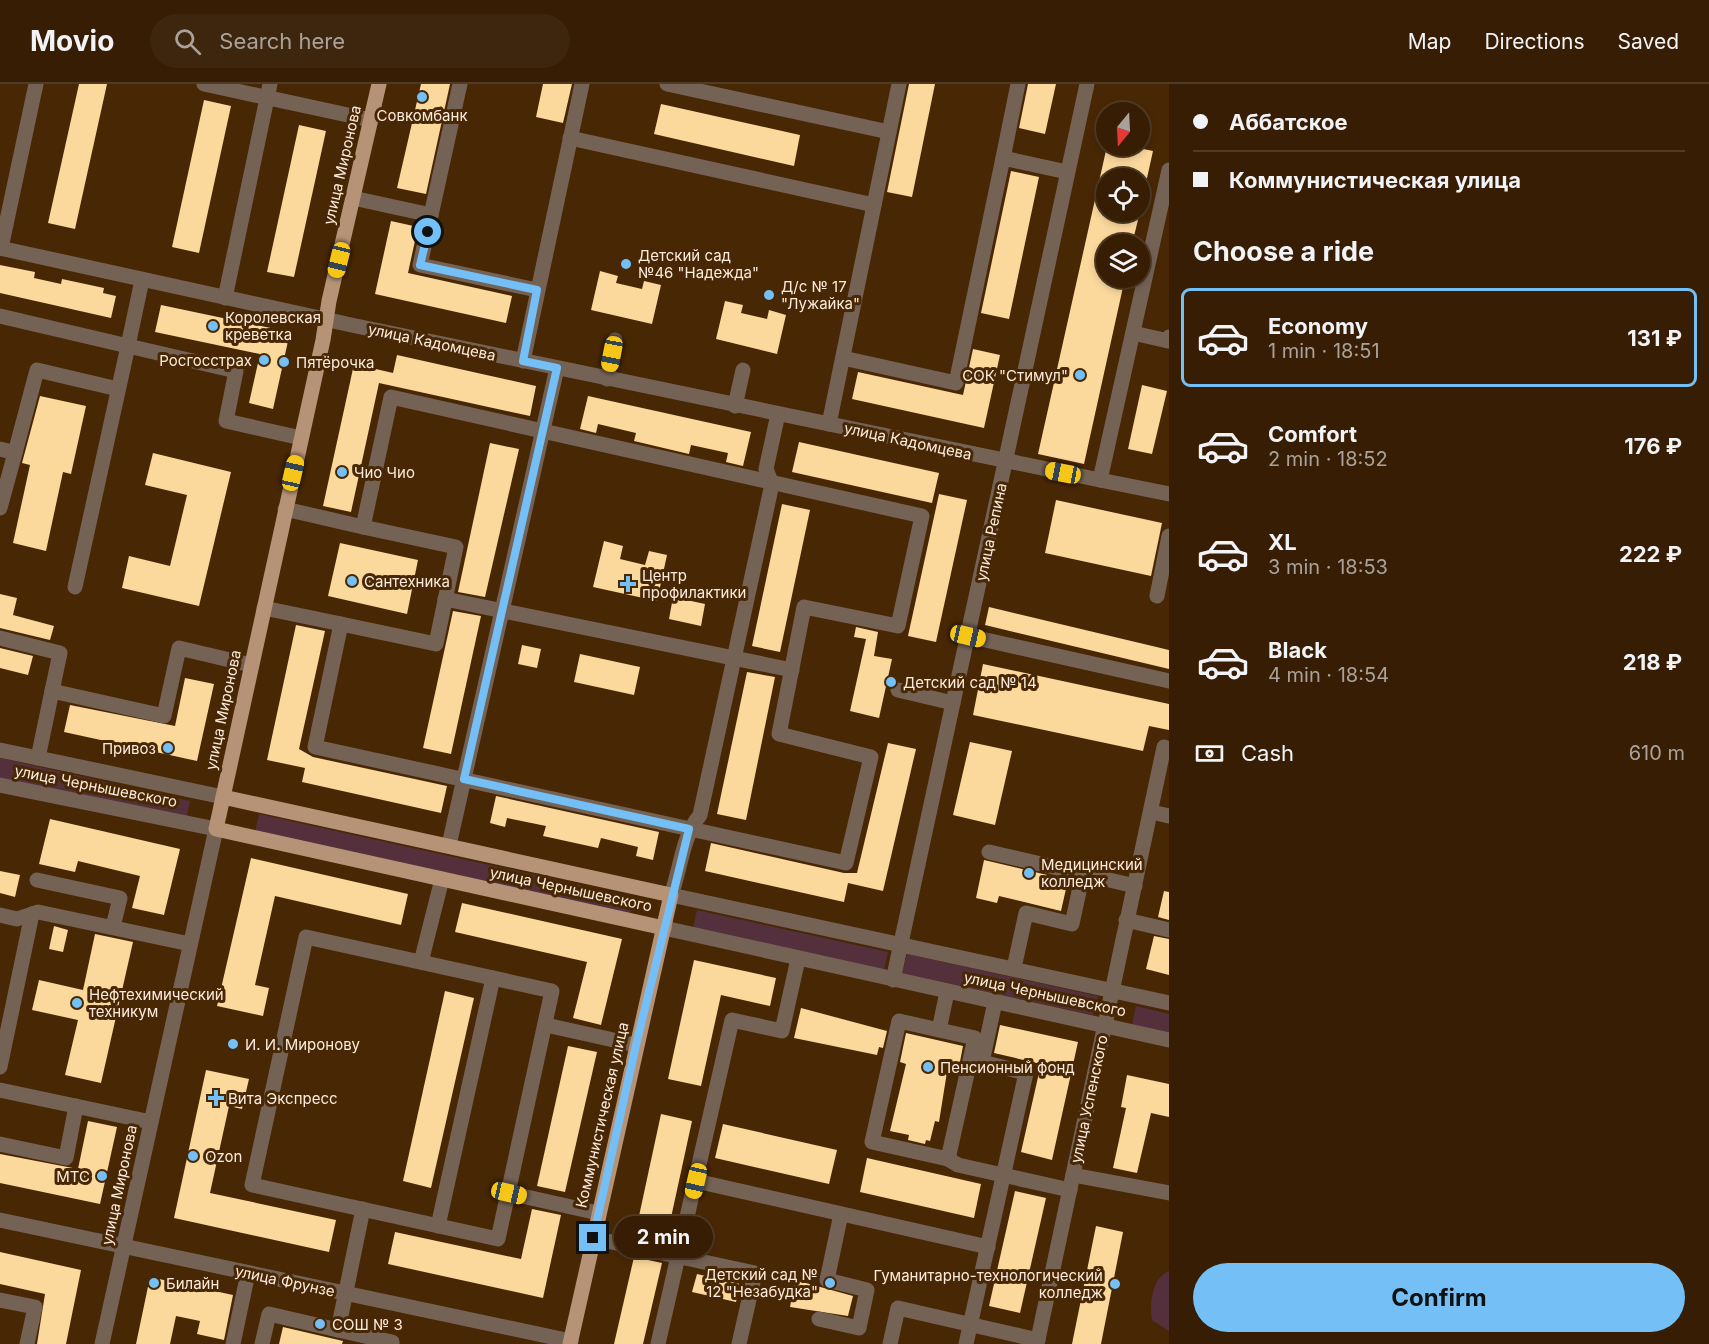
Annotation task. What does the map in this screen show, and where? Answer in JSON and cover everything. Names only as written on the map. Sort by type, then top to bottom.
[{"type":"main road","name":"улица Миронова","points":[[216,829],[327,320],[328,301],[379,84]]},
{"type":"main road","name":"улица Чернышевского","points":[[223,797],[671,895]]},
{"type":"main road","name":"улица Чернышевского","points":[[216,829],[664,928]]},
{"type":"main road","name":"Коммунистическая улица","points":[[570,1343],[671,895]]},
{"type":"street","points":[[1,248],[36,84]]},
{"type":"street","points":[[204,84],[269,91],[371,120]]},
{"type":"street","points":[[460,84],[420,265],[537,290]]},
{"type":"street","points":[[523,361],[582,84]]},
{"type":"street","points":[[667,84],[889,132]]},
{"type":"street","points":[[829,424],[899,84]]},
{"type":"street","points":[[843,358],[956,383],[1018,84]]},
{"type":"street","name":"улица Репина","points":[[893,980],[1087,84]]},
{"type":"street","points":[[225,298],[269,91]]},
{"type":"street","points":[[570,138],[874,205]]},
{"type":"street","points":[[1003,158],[1067,172]]},
{"type":"street","points":[[1100,480],[1169,170]]},
{"type":"street","points":[[353,198],[431,215]]},
{"type":"street","name":"улица Кадомцева","points":[[1,248],[735,406],[1169,494]]},
{"type":"street","points":[[75,587],[142,280]]},
{"type":"street","points":[[0,316],[236,371],[226,421],[301,438]]},
{"type":"street","points":[[1133,333],[1168,341],[1169,337]]},
{"type":"street","points":[[607,379],[615,340]]},
{"type":"street","points":[[449,845],[500,611],[557,368]]},
{"type":"street","points":[[0,508],[37,370],[118,389]]},
{"type":"street","points":[[735,406],[743,370]]},
{"type":"street","points":[[341,624],[315,747],[846,863],[871,758],[779,735],[804,607],[898,626],[922,516],[391,397],[363,527]]},
{"type":"street","points":[[671,895],[689,829],[700,815],[735,658],[772,484],[766,469],[778,414]]},
{"type":"street","points":[[0,449],[15,453]]},
{"type":"street","points":[[264,608],[436,644],[456,546],[285,509]]},
{"type":"street","points":[[1157,596],[1169,536]]},
{"type":"street","points":[[445,599],[792,670]]},
{"type":"street","points":[[968,636],[1169,681]]},
{"type":"street","points":[[0,638],[60,653],[38,758]]},
{"type":"street","points":[[52,691],[164,716],[178,648],[251,665]]},
{"type":"street","points":[[898,690],[953,703]]},
{"type":"street","name":"улица Успенского","points":[[1037,1342],[1126,920],[1166,748]]},
{"type":"street","name":"улица Чернышевского","points":[[0,750],[223,797]]},
{"type":"street","name":"улица Чернышевского","points":[[0,785],[216,829]]},
{"type":"street","points":[[1151,812],[1169,816]]},
{"type":"street","name":"улица Миронова","points":[[102,1344],[216,829]]},
{"type":"street","points":[[989,852],[1135,886]]},
{"type":"street","points":[[1014,968],[1026,913],[1072,924],[1083,873]]},
{"type":"street","points":[[421,962],[442,879]]},
{"type":"street","points":[[37,880],[120,898],[114,927]]},
{"type":"street","name":"улица Чернышевского","points":[[671,895],[1169,1003]]},
{"type":"street","points":[[0,915],[17,919],[38,912],[190,944]]},
{"type":"street","points":[[0,1067],[32,914]]},
{"type":"street","points":[[1126,920],[1169,930]]},
{"type":"street","name":"улица Чернышевского","points":[[664,928],[1169,1040]]},
{"type":"street","points":[[306,937],[493,978],[552,991],[498,1239],[252,1185],[306,937]]},
{"type":"street","points":[[658,1344],[732,1020],[782,1031],[798,959]]},
{"type":"street","points":[[438,1226],[493,978]]},
{"type":"street","points":[[939,1030],[947,992]]},
{"type":"street","points":[[966,1344],[1026,1073],[982,1062],[995,1002]]},
{"type":"street","points":[[948,1159],[975,1038],[899,1021],[872,1142],[948,1159],[958,1165],[1004,1175],[1169,1193]]},
{"type":"street","points":[[546,1024],[636,1045]]},
{"type":"street","points":[[0,1090],[151,1122]]},
{"type":"street","points":[[0,1144],[66,1158],[76,1106]]},
{"type":"street","points":[[696,1181],[988,1247]]},
{"type":"street","points":[[509,1193],[598,1214]]},
{"type":"street","points":[[338,1330],[363,1209]]},
{"type":"street","points":[[819,1319],[859,1328],[867,1290],[827,1280],[841,1214]]},
{"type":"street","name":"улица Фрунзе","points":[[0,1220],[570,1343]]},
{"type":"street","points":[[593,1238],[755,1273],[739,1344]]},
{"type":"street","points":[[233,1344],[248,1273]]},
{"type":"street","points":[[0,1300],[36,1307],[27,1344]]},
{"type":"street","points":[[890,1344],[898,1308],[1037,1342]]},
{"type":"street","points":[[262,1344],[269,1314],[392,1342],[392,1344]]},
{"type":"shaded area","points":[[0,758],[190,801],[186,819],[0,778]]},
{"type":"shaded area","points":[[259,814],[634,897],[630,916],[255,832]]},
{"type":"shaded area","points":[[697,910],[888,952],[884,971],[693,928]]},
{"type":"shaded area","points":[[907,954],[1098,996],[1093,1015],[902,973]]},
{"type":"shaded area","points":[[1136,1006],[1169,1014],[1169,1034],[1132,1025]]},
{"type":"shaded area","points":[[1169,1271],[1169,1331],[1152,1320],[1151,1307],[1155,1285],[1163,1274]]},
{"type":"building","points":[[79,84],[107,84],[75,229],[48,223]]},
{"type":"building","points":[[421,84],[450,84],[426,194],[397,188]]},
{"type":"building","points":[[543,84],[572,84],[563,123],[536,117]]},
{"type":"building","points":[[909,84],[935,84],[912,197],[887,192]]},
{"type":"building","points":[[1028,84],[1056,84],[1045,134],[1019,128]]},
{"type":"building","points":[[204,100],[231,106],[199,253],[172,247]]},
{"type":"building","points":[[661,104],[800,135],[794,166],[654,134]]},
{"type":"building","points":[[299,125],[326,131],[294,277],[267,272]]},
{"type":"building","name":"СОК \"Стимул\"","points":[[1150,150],[1153,151],[1149,168],[1102,168],[1105,156],[1150,156]]},
{"type":"building","points":[[1011,171],[1039,177],[1009,319],[981,313]]},
{"type":"building","name":"СОК \"Стимул\"","points":[[1096,195],[1096,222],[1138,222],[1134,234],[1096,234],[1096,288],[1123,288],[1084,464],[1038,454]]},
{"type":"building","points":[[391,221],[418,227],[408,273],[512,296],[506,323],[375,294]]},
{"type":"building","points":[[0,265],[35,272],[34,278],[61,284],[62,279],[104,288],[103,293],[116,296],[111,318],[0,293]]},
{"type":"building","points":[[600,271],[618,276],[616,283],[642,289],[644,281],[661,285],[652,324],[591,310]]},
{"type":"building","points":[[725,301],[743,305],[741,313],[767,319],[769,310],[786,315],[777,354],[716,339]]},
{"type":"building","points":[[161,305],[290,332],[273,409],[249,403],[260,354],[155,332]]},
{"type":"building","points":[[973,349],[1000,355],[984,428],[852,399],[858,372],[963,395]]},
{"type":"building","points":[[397,355],[536,386],[530,416],[379,383],[351,512],[323,506],[354,364],[393,373]]},
{"type":"building","points":[[1142,385],[1167,391],[1152,454],[1128,449]]},
{"type":"building","points":[[40,396],[86,406],[71,474],[63,472],[46,551],[13,543],[30,465],[22,463]]},
{"type":"building","points":[[588,396],[751,432],[743,466],[726,462],[728,453],[691,445],[689,454],[634,441],[636,433],[598,424],[596,433],[580,429]]},
{"type":"building","points":[[799,442],[939,473],[932,503],[792,472]]},
{"type":"building","points":[[490,443],[519,449],[485,597],[458,592]]},
{"type":"building","points":[[153,453],[231,472],[199,606],[122,588],[129,556],[170,566],[187,495],[145,485]]},
{"type":"building","points":[[939,494],[967,500],[936,642],[908,636]]},
{"type":"building","points":[[1056,500],[1162,523],[1151,576],[1045,553]]},
{"type":"building","points":[[782,504],[810,510],[780,652],[752,646]]},
{"type":"building","points":[[604,541],[623,546],[620,559],[645,565],[649,551],[667,555],[657,601],[593,587]]},
{"type":"building","points":[[340,543],[418,560],[407,614],[328,596]]},
{"type":"building","points":[[0,594],[17,598],[13,615],[54,626],[50,640],[0,628]]},
{"type":"building","points":[[673,597],[705,604],[701,626],[669,619]]},
{"type":"building","points":[[989,607],[1169,650],[1169,669],[985,625]]},
{"type":"building","points":[[453,611],[481,616],[451,754],[423,748]]},
{"type":"building","points":[[296,625],[325,631],[299,749],[313,757],[447,786],[441,813],[302,782],[305,768],[267,760]]},
{"type":"building","points":[[856,627],[878,632],[874,656],[892,659],[879,718],[850,711],[866,639],[854,637]]},
{"type":"building","points":[[522,645],[541,649],[537,668],[518,664]]},
{"type":"building","points":[[0,648],[33,656],[28,675],[0,668]]},
{"type":"building","points":[[580,654],[640,667],[634,695],[574,682]]},
{"type":"building","points":[[983,664],[1169,704],[1169,730],[1149,726],[1143,751],[973,715]]},
{"type":"building","points":[[747,672],[775,677],[746,820],[717,814]]},
{"type":"building","points":[[185,678],[214,684],[197,761],[64,732],[70,705],[175,726]]},
{"type":"building","points":[[970,742],[1012,751],[995,825],[953,815]]},
{"type":"building","points":[[888,743],[916,749],[883,891],[848,883],[844,902],[705,871],[711,843],[844,873],[857,873]]},
{"type":"building","points":[[496,796],[659,832],[653,860],[636,856],[638,847],[601,838],[598,848],[543,836],[546,826],[507,818],[505,827],[490,823]]},
{"type":"building","points":[[50,819],[180,849],[164,915],[132,908],[140,876],[78,861],[75,872],[39,864]]},
{"type":"building","points":[[251,858],[408,894],[401,925],[275,896],[255,985],[269,988],[263,1016],[217,1006]]},
{"type":"building","points":[[984,860],[1068,880],[1061,911],[999,896],[997,903],[976,898]]},
{"type":"building","points":[[0,871],[20,875],[15,897],[0,893]]},
{"type":"building","points":[[1164,891],[1169,892],[1169,920],[1158,917]]},
{"type":"building","points":[[462,903],[622,939],[601,1025],[573,1018],[587,962],[455,932]]},
{"type":"building","points":[[54,926],[68,930],[63,952],[49,949]]},
{"type":"building","points":[[95,934],[133,942],[101,1083],[65,1075],[78,1020],[32,1010],[39,980],[83,990]]},
{"type":"building","points":[[1154,936],[1169,939],[1169,975],[1146,969]]},
{"type":"building","points":[[694,960],[776,978],[770,1006],[721,995],[701,1086],[668,1079]]},
{"type":"building","points":[[445,991],[474,998],[431,1188],[403,1181]]},
{"type":"building","points":[[801,1008],[887,1031],[883,1048],[879,1047],[877,1055],[794,1038]]},
{"type":"building","points":[[1000,1025],[1078,1042],[1052,1160],[1021,1152],[1041,1064],[994,1053]]},
{"type":"building","points":[[906,1033],[963,1046],[959,1067],[953,1065],[951,1074],[947,1072],[939,1122],[935,1121],[930,1141],[926,1140],[925,1144],[908,1140],[909,1135],[890,1131],[906,1064],[900,1062]]},
{"type":"building","points":[[568,1046],[597,1052],[565,1192],[537,1186]]},
{"type":"building","points":[[206,1070],[249,1079],[242,1109],[229,1106],[210,1193],[336,1220],[329,1252],[174,1218]]},
{"type":"building","points":[[1127,1075],[1169,1084],[1169,1117],[1151,1113],[1137,1173],[1113,1168],[1126,1108],[1121,1107]]},
{"type":"building","points":[[661,1114],[692,1121],[667,1236],[636,1230]]},
{"type":"building","points":[[88,1121],[117,1127],[100,1204],[0,1183],[0,1154],[78,1169]]},
{"type":"building","points":[[723,1124],[837,1150],[829,1184],[715,1158]]},
{"type":"building","points":[[867,1158],[981,1184],[974,1218],[860,1192]]},
{"type":"building","points":[[1015,1191],[1046,1198],[1020,1313],[989,1306]]},
{"type":"building","points":[[532,1209],[561,1215],[543,1298],[388,1264],[395,1232],[521,1259]]},
{"type":"building","points":[[1096,1226],[1123,1232],[1101,1344],[1072,1344]]},
{"type":"building","points":[[0,1252],[81,1270],[66,1344],[37,1344],[45,1294],[0,1284]]},
{"type":"building","points":[[634,1257],[662,1263],[643,1344],[614,1344]]},
{"type":"building","points":[[697,1274],[740,1284],[736,1302],[692,1292]]},
{"type":"building","points":[[150,1277],[233,1295],[224,1340],[197,1334],[200,1321],[176,1316],[170,1344],[136,1344]]},
{"type":"building","points":[[795,1280],[853,1296],[848,1316],[790,1307]]},
{"type":"building","points":[[283,1327],[343,1341],[342,1344],[279,1344]]},
{"type":"place","name":"Совкомбанк","points":[[422,97]]},
{"type":"place","name":"Детский сад №46 \"Надежда\"","points":[[626,264]]},
{"type":"place","name":"Д/с № 17 \"Лужайка\"","points":[[769,295]]},
{"type":"place","name":"Королевская креветка","points":[[213,326]]},
{"type":"place","name":"Росгосстрах","points":[[264,360]]},
{"type":"place","name":"Пятёрочка","points":[[284,362]]},
{"type":"place","name":"СОК \"Стимул\"","points":[[1080,375]]},
{"type":"place","name":"Чио Чио","points":[[342,472]]},
{"type":"place","name":"Сантехника","points":[[352,581]]},
{"type":"place","name":"Центр профилактики","points":[[628,584]]},
{"type":"place","name":"Детский сад № 14","points":[[891,682]]},
{"type":"place","name":"Привоз","points":[[168,748]]},
{"type":"place","name":"Медицинский колледж","points":[[1029,873]]},
{"type":"place","name":"Нефтехимический техникум","points":[[77,1003]]},
{"type":"place","name":"И. И. Миронову","points":[[233,1044]]},
{"type":"place","name":"Пенсионный фонд","points":[[928,1067]]},
{"type":"place","name":"Вита Экспресс","points":[[216,1098]]},
{"type":"place","name":"Ozon","points":[[193,1156]]},
{"type":"place","name":"МТС","points":[[102,1176]]},
{"type":"place","name":"Билайн","points":[[154,1283]]},
{"type":"place","name":"Детский сад № 12 \"Незабудка\"","points":[[830,1283]]},
{"type":"place","name":"Гуманитарно-технологический колледж","points":[[1115,1284]]},
{"type":"place","name":"СОШ № 3","points":[[320,1324]]},
{"type":"route","points":[[428,232],[420,265],[537,290],[523,361],[557,368],[500,611],[464,779],[689,829],[671,895],[593,1238]]}]
